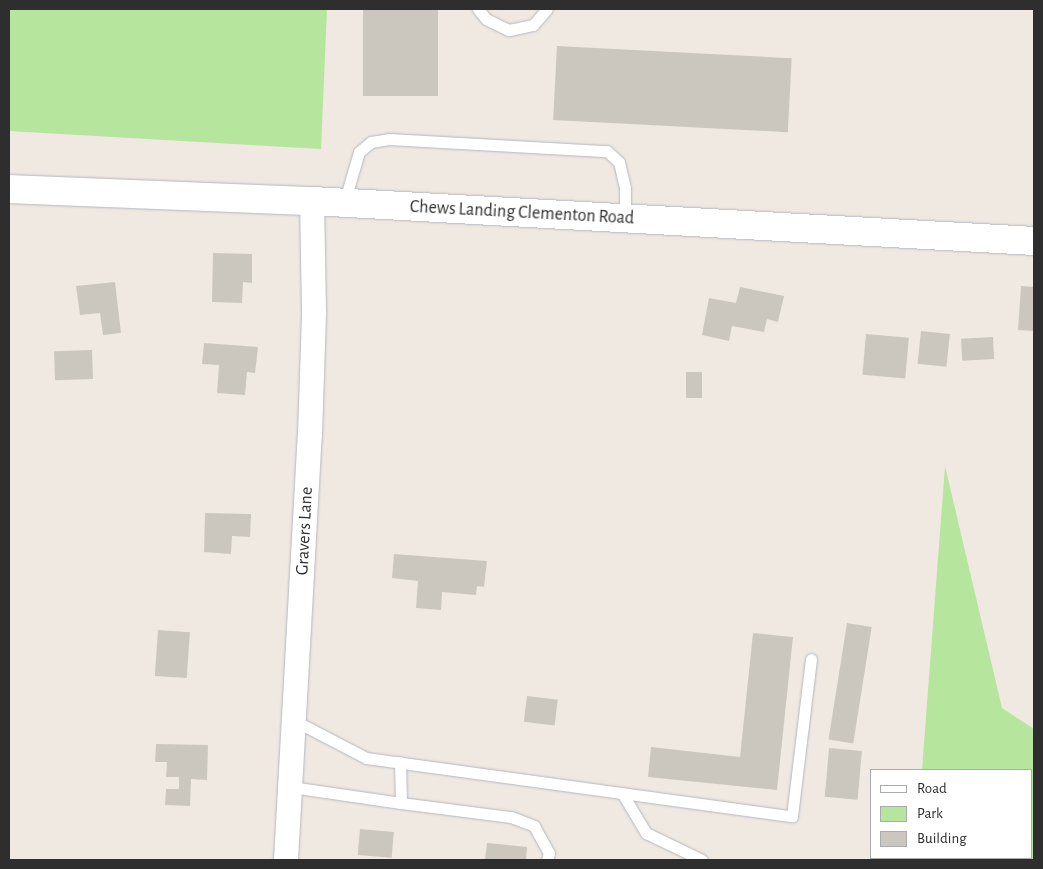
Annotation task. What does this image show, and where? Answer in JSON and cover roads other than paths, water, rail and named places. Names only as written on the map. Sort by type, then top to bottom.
[{"type":"main road","name":"Chews Landing Clementon Road","points":[[9,189],[312,201],[1034,241]]},
{"type":"street","name":"Gravers Lane","points":[[286,860],[310,426],[312,201]]},
{"type":"lane","points":[[478,9],[486,19],[509,30],[533,25],[548,9]]},
{"type":"lane","points":[[344,203],[359,152],[371,142],[389,139],[607,151],[619,162],[624,188],[625,218]]},
{"type":"lane","points":[[295,721],[366,758],[792,816],[811,659]]},
{"type":"lane","points":[[400,762],[401,804]]},
{"type":"lane","points":[[291,787],[401,804],[511,816],[534,826],[549,853],[548,860]]},
{"type":"lane","points":[[622,793],[646,833],[702,860]]}]
